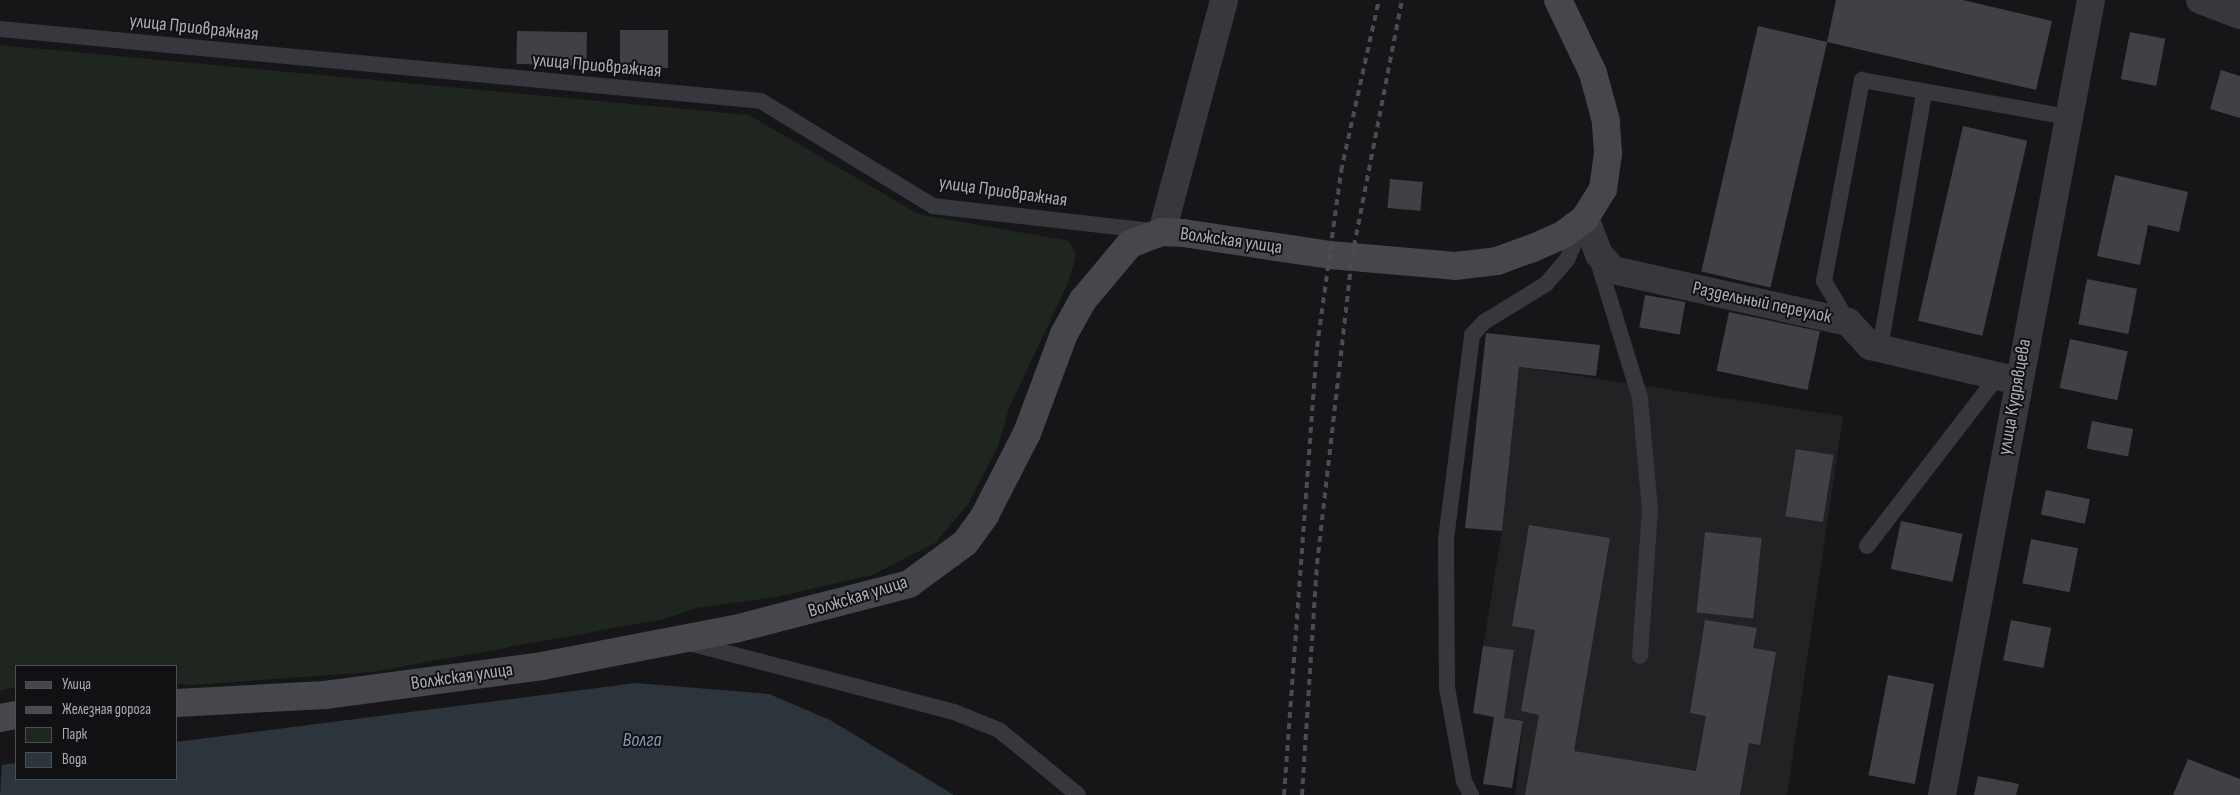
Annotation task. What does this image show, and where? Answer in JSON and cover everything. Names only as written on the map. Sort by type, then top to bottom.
[{"type":"street","points":[[1162,232],[1224,0]]},
{"type":"street","name":"Волжская улица","points":[[178,703],[325,695],[437,681],[678,640],[874,596],[909,584],[938,565],[965,543],[1005,478],[1028,433],[1064,334],[1083,300],[1130,244],[1162,232],[1352,257],[1455,266],[1497,261],[1564,234],[1584,218],[1603,189],[1608,153],[1606,121],[1593,73],[1558,0]]},
{"type":"street","name":"улица Кудрявцева","points":[[1942,795],[2008,379],[2068,117],[2091,0]]},
{"type":"street","points":[[2200,0],[2240,15]]},
{"type":"street","name":"Раздельный переулок","points":[[1584,218],[1599,254],[1613,270],[1848,322],[1870,346],[2008,379]]},
{"type":"street","points":[[0,718],[15,715]]},
{"type":"lane","name":"улица Приовражная","points":[[0,29],[761,101],[933,206],[1162,232]]},
{"type":"lane","points":[[1848,322],[1824,281],[1862,80],[2068,117]]},
{"type":"lane","points":[[1880,348],[1924,92]]},
{"type":"lane","points":[[1584,218],[1640,398],[1650,509],[1640,656]]},
{"type":"lane","points":[[1471,795],[1464,781],[1447,688],[1446,539],[1472,335],[1484,322],[1546,284],[1567,260],[1584,218]]},
{"type":"lane","points":[[1867,546],[2008,379]]},
{"type":"lane","points":[[678,640],[954,712],[999,730],[1054,772],[1078,795]]},
{"type":"shaded area","points":[[1519,367],[1843,416],[1787,795],[1515,795],[1523,721],[1504,718],[1514,651],[1483,646],[1502,531]]},
{"type":"green space","points":[[0,45],[749,115],[918,214],[1069,241],[1076,256],[1068,283],[1009,408],[998,446],[969,503],[935,543],[872,575],[776,597],[697,608],[664,619],[372,672],[194,685],[178,684],[178,665],[15,665],[15,687],[0,691]]},
{"type":"water","name":"Волга","points":[[636,683],[769,694],[830,720],[954,795],[0,795],[2,765],[15,763],[15,780],[178,780],[178,742]]},
{"type":"building","points":[[1836,0],[1963,0],[2052,21],[2036,90],[1827,42]]},
{"type":"building","points":[[1758,26],[1827,42],[1770,288],[1701,272]]},
{"type":"building","points":[[620,30],[668,30],[668,68],[620,68]]},
{"type":"building","points":[[517,31],[587,32],[586,65],[516,64]]},
{"type":"building","points":[[2130,32],[2165,39],[2156,86],[2121,79]]},
{"type":"building","points":[[2221,70],[2240,76],[2240,118],[2210,109]]},
{"type":"building","points":[[1963,126],[2027,141],[1982,336],[1918,321]]},
{"type":"building","points":[[2115,175],[2188,192],[2179,232],[2148,225],[2140,265],[2097,256]]},
{"type":"building","points":[[1390,179],[1423,182],[1420,211],[1387,208]]},
{"type":"building","points":[[2087,279],[2137,289],[2128,334],[2078,324]]},
{"type":"building","points":[[1645,295],[1685,302],[1680,335],[1639,327]]},
{"type":"building","points":[[1729,312],[1820,331],[1807,390],[1717,371]]},
{"type":"building","points":[[1486,333],[1600,345],[1596,376],[1519,367],[1502,531],[1465,528]]},
{"type":"building","points":[[2070,339],[2128,351],[2117,400],[2060,388]]},
{"type":"building","points":[[2092,421],[2133,429],[2128,456],[2087,448]]},
{"type":"building","points":[[1796,449],[1834,455],[1823,522],[1785,516]]},
{"type":"building","points":[[2046,490],[2090,499],[2085,524],[2041,514]]},
{"type":"building","points":[[1901,521],[1963,534],[1952,582],[1891,569]]},
{"type":"building","points":[[1529,525],[1610,538],[1574,751],[1696,771],[1706,716],[1690,713],[1705,620],[1757,628],[1753,648],[1776,652],[1760,745],[1749,743],[1740,795],[1525,795],[1539,715],[1521,711],[1535,630],[1512,626]]},
{"type":"building","points":[[1705,532],[1762,538],[1753,619],[1697,613]]},
{"type":"building","points":[[2031,539],[2078,548],[2070,592],[2022,583]]},
{"type":"building","points":[[2011,620],[2051,628],[2043,668],[2003,660]]},
{"type":"building","points":[[1483,646],[1514,650],[1504,718],[1523,721],[1512,788],[1483,784],[1494,717],[1473,713]]},
{"type":"building","points":[[1888,675],[1934,684],[1915,784],[1869,775]]},
{"type":"building","points":[[2188,759],[2240,779],[2240,795],[2173,795]]},
{"type":"building","points":[[1978,776],[2019,784],[2016,795],[1974,795]]},
{"type":"railway","points":[[1284,795],[1317,347],[1341,171],[1379,0]]},
{"type":"railway","points":[[1302,795],[1317,564],[1352,257],[1402,0]]}]
